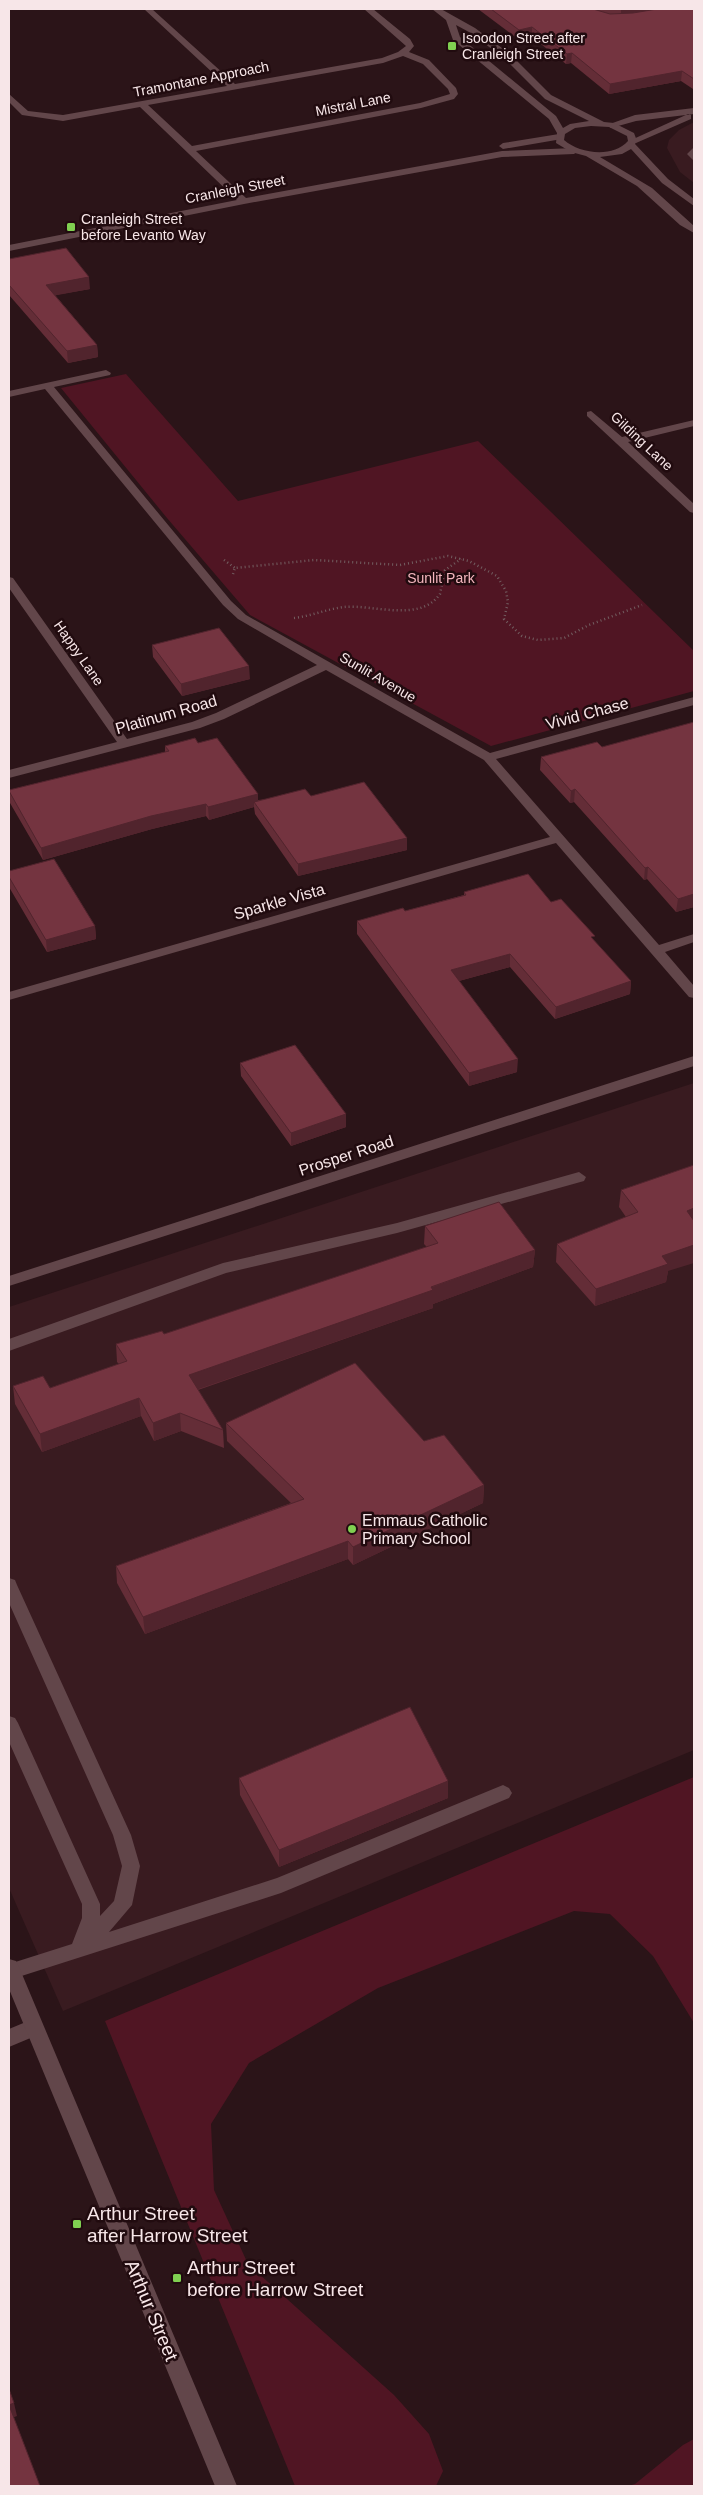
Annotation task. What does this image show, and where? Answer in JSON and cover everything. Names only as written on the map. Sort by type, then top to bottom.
[{"type":"street","points":[[148,9],[233,87]]},
{"type":"street","points":[[368,9],[407,41],[410,46],[403,53]]},
{"type":"street","points":[[436,9],[450,19],[472,30],[507,56],[548,97],[606,125],[626,131],[631,135],[632,143],[665,181],[694,203]]},
{"type":"street","points":[[450,19],[456,38],[553,118],[560,134],[562,145],[574,151]]},
{"type":"street","name":"Tramontane Approach","points":[[9,97],[25,113],[49,118],[77,116],[383,60],[403,53]]},
{"type":"street","name":"Mistral Lane","points":[[191,149],[421,105],[451,97],[454,94],[452,88],[426,62],[403,53]]},
{"type":"street","points":[[142,104],[244,201]]},
{"type":"street","points":[[606,125],[635,118],[694,113]]},
{"type":"street","points":[[588,154],[611,153],[623,150],[632,143],[694,113]]},
{"type":"street","name":"Cranleigh Street","points":[[378,176],[420,162],[560,134],[573,126],[606,125]]},
{"type":"street","points":[[694,150],[691,154],[694,158]]},
{"type":"street","name":"Cranleigh Street","points":[[9,248],[244,201],[502,154],[574,151],[588,154]]},
{"type":"street","points":[[588,154],[624,173],[648,190],[694,230]]},
{"type":"street","points":[[9,394],[106,373]]},
{"type":"street","name":"Sunlit Avenue","points":[[48,386],[227,603],[242,617],[488,757],[694,994]]},
{"type":"street","name":"Gilding Lane","points":[[590,414],[694,510]]},
{"type":"street","points":[[620,441],[694,423]]},
{"type":"street","name":"Happy Lane","points":[[9,580],[124,744]]},
{"type":"street","name":"Platinum Road","points":[[9,774],[124,744],[220,716],[326,665]]},
{"type":"street","name":"Vivid Chase","points":[[488,757],[694,701]]},
{"type":"street","name":"Sparkle Vista","points":[[9,996],[559,838]]},
{"type":"street","points":[[656,950],[694,938]]},
{"type":"street","name":"Prosper Road","points":[[9,1282],[694,1061]]},
{"type":"street","points":[[9,1346],[223,1268],[397,1228],[579,1177]]},
{"type":"street","points":[[9,1585],[122,1835],[131,1866],[123,1905],[79,1950]]},
{"type":"street","points":[[9,1723],[90,1904],[91,1918],[79,1950]]},
{"type":"street","points":[[10,1970],[79,1950],[281,1885],[503,1793]]},
{"type":"street","name":"Arthur Street","points":[[10,1970],[226,2486]]},
{"type":"street","points":[[9,2038],[33,2028]]},
{"type":"path","points":[[232,575],[235,568],[314,560],[400,565],[448,556],[480,566],[497,576],[507,596],[504,619],[522,636],[538,640],[564,638],[589,625],[642,605]]},
{"type":"path","points":[[290,618],[306,617],[341,607],[391,609],[422,606],[433,602],[441,595],[445,570],[460,559]]},
{"type":"shaded area","points":[[694,122],[694,183],[680,172],[667,148],[669,140],[679,130]]},
{"type":"shaded area","name":"Emmaus Catholic Primary School","points":[[694,1083],[694,1750],[63,2011],[9,1888],[9,1307]]},
{"type":"green space","name":"Sunlit Park","points":[[126,374],[238,501],[478,441],[694,651],[694,691],[491,746],[250,615],[167,518],[61,388]]},
{"type":"green space","points":[[694,1777],[694,2023],[653,1956],[610,1914],[574,1911],[378,1988],[249,2063],[211,2124],[214,2190],[248,2264],[394,2395],[429,2434],[443,2471],[436,2486],[295,2486],[105,2021]]},
{"type":"green space","points":[[694,2439],[694,2486],[628,2486],[635,2484],[683,2445]]},
{"type":"building","points":[[491,9],[593,9],[610,14],[657,9],[694,9],[694,79],[682,71],[610,84],[572,53],[567,54],[532,27],[519,30]]},
{"type":"building","points":[[66,248],[89,277],[46,285],[97,345],[67,351],[9,285],[9,259]]},
{"type":"building","points":[[219,628],[249,666],[181,684],[152,645]]},
{"type":"building","points":[[694,722],[694,894],[678,899],[648,867],[645,868],[575,789],[571,791],[541,757],[597,742],[602,747]]},
{"type":"building","points":[[195,738],[198,743],[217,738],[258,794],[208,807],[206,804],[151,816],[41,848],[9,791],[169,751],[165,746]]},
{"type":"building","points":[[364,782],[407,838],[298,864],[254,802],[305,789],[311,796]]},
{"type":"building","points":[[54,859],[95,926],[46,940],[9,877],[9,871]]},
{"type":"building","points":[[528,874],[551,902],[561,899],[595,936],[591,937],[631,981],[556,1007],[510,954],[451,970],[518,1059],[469,1073],[357,921],[403,908],[405,911],[466,895],[464,892]]},
{"type":"building","points":[[295,1045],[346,1114],[291,1133],[240,1063]]},
{"type":"building","points":[[694,1165],[694,1208],[687,1211],[694,1221],[694,1245],[662,1256],[668,1264],[596,1289],[557,1244],[638,1212],[621,1190]]},
{"type":"building","points":[[499,1202],[535,1250],[431,1287],[433,1290],[189,1375],[223,1430],[180,1413],[153,1423],[139,1398],[40,1434],[13,1386],[43,1376],[50,1388],[127,1361],[116,1344],[162,1331],[164,1334],[438,1243],[425,1226]]},
{"type":"building","points":[[355,1363],[424,1441],[444,1435],[484,1485],[353,1547],[348,1541],[143,1617],[116,1566],[304,1499],[226,1423]]},
{"type":"building","points":[[410,1707],[448,1781],[279,1850],[239,1778]]},
{"type":"building","points":[[9,2389],[14,2403],[9,2405]]},
{"type":"building","points":[[9,2405],[40,2486],[9,2486]]},
{"type":"place","name":"Isoodon Street after Cranleigh Street","points":[[452,46]]},
{"type":"place","name":"Cranleigh Street before Levanto Way","points":[[71,227]]},
{"type":"place","name":"Emmaus Catholic Primary School","points":[[352,1529]]},
{"type":"place","name":"Arthur Street after Harrow Street","points":[[77,2224]]},
{"type":"place","name":"Arthur Street before Harrow Street","points":[[177,2278]]}]
